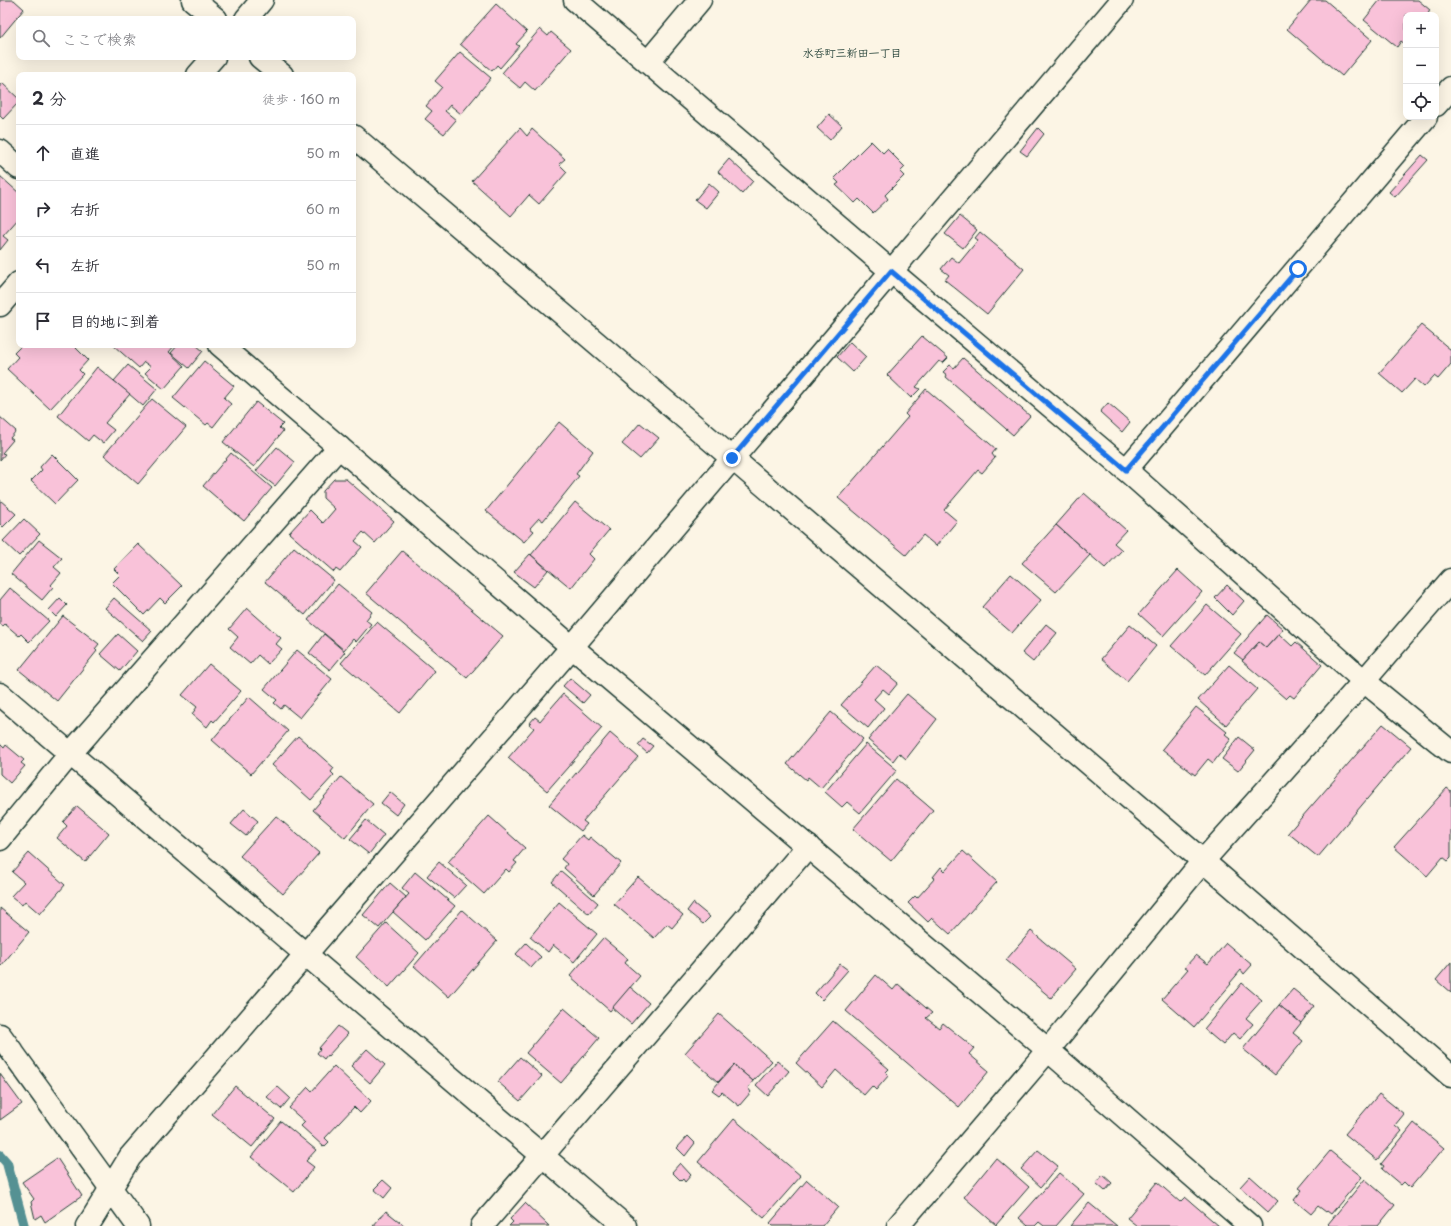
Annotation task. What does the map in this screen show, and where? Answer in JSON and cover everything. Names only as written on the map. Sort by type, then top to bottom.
[{"type":"street","points":[[194,0],[213,16]]},
{"type":"street","points":[[249,16],[262,0]]},
{"type":"street","points":[[575,0],[1126,470],[1364,681],[1451,752]]},
{"type":"street","points":[[648,62],[700,0]]},
{"type":"street","points":[[87,1226],[130,1157],[572,647],[1122,0]]},
{"type":"street","points":[[201,72],[211,60]]},
{"type":"street","points":[[264,60],[278,72]]},
{"type":"street","points":[[1439,102],[1451,88]]},
{"type":"street","points":[[1126,470],[1423,120]]},
{"type":"street","points":[[356,139],[1203,861],[1451,1076]]},
{"type":"street","points":[[0,151],[16,165]]},
{"type":"street","points":[[0,305],[16,287]]},
{"type":"street","points":[[224,348],[572,647],[1048,1050],[1250,1226]]},
{"type":"street","points":[[0,839],[70,754],[339,447]]},
{"type":"street","points":[[898,1226],[1048,1050],[1203,861],[1364,681],[1451,580]]},
{"type":"street","points":[[0,694],[625,1226]]},
{"type":"street","points":[[482,1226],[808,846]]},
{"type":"street","points":[[0,1035],[138,1226]]},
{"type":"building","points":[[0,0],[14,0],[24,9],[18,16],[16,16],[16,19],[0,38]]},
{"type":"building","points":[[1311,0],[1325,0],[1372,40],[1342,76],[1287,29]]},
{"type":"building","points":[[1380,0],[1418,0],[1430,10],[1429,12],[1403,12],[1403,43],[1401,41],[1397,47],[1364,20]]},
{"type":"building","points":[[496,4],[527,32],[516,44],[519,46],[500,68],[497,65],[492,71],[460,44]]},
{"type":"building","points":[[540,29],[548,36],[551,32],[571,49],[535,91],[525,82],[520,88],[502,73]]},
{"type":"building","points":[[460,52],[491,78],[461,114],[450,105],[445,111],[456,120],[444,134],[425,119],[432,111],[426,106],[442,87],[435,81]]},
{"type":"building","points":[[2,83],[16,96],[16,105],[3,119],[0,116],[0,85]]},
{"type":"building","points":[[829,114],[842,126],[830,140],[817,128]]},
{"type":"building","points":[[520,128],[527,136],[532,129],[565,159],[559,164],[567,172],[539,204],[529,195],[511,216],[472,181]]},
{"type":"building","points":[[1038,128],[1044,134],[1027,156],[1020,151]]},
{"type":"building","points":[[871,141],[883,153],[887,149],[905,167],[900,172],[904,176],[885,195],[888,199],[873,213],[859,199],[855,203],[836,185],[839,183],[834,178]]},
{"type":"building","points":[[1422,155],[1428,160],[1395,197],[1389,192]]},
{"type":"building","points":[[729,159],[753,181],[742,194],[718,172]]},
{"type":"building","points":[[0,176],[16,190],[16,221],[3,236],[8,240],[0,250]]},
{"type":"building","points":[[709,183],[719,192],[706,208],[695,200]]},
{"type":"building","points":[[960,216],[977,230],[963,248],[945,234]]},
{"type":"building","points":[[980,232],[1024,269],[987,314],[945,280],[949,275],[941,269],[951,257],[959,263],[978,240],[975,238]]},
{"type":"building","points":[[1421,325],[1451,350],[1451,364],[1438,379],[1434,376],[1424,387],[1415,379],[1402,393],[1379,373]]},
{"type":"building","points":[[922,336],[948,358],[943,363],[939,361],[916,387],[920,389],[911,398],[887,375]]},
{"type":"building","points":[[850,342],[866,357],[853,372],[837,357]]},
{"type":"building","points":[[19,348],[76,348],[88,360],[79,370],[83,374],[50,409],[7,369],[18,357],[14,353]]},
{"type":"building","points":[[116,348],[172,348],[169,352],[184,366],[164,389],[145,373],[151,367],[144,362],[139,368]]},
{"type":"building","points":[[175,348],[200,348],[203,351],[189,368],[171,353]]},
{"type":"building","points":[[963,358],[1030,416],[1013,435],[946,377],[947,375],[943,372],[950,365],[954,368]]},
{"type":"building","points":[[204,361],[234,386],[224,398],[231,404],[213,427],[208,423],[206,425],[173,398]]},
{"type":"building","points":[[128,365],[157,389],[143,406],[114,381]]},
{"type":"building","points":[[97,367],[130,394],[105,423],[114,430],[103,443],[93,435],[88,441],[58,416]]},
{"type":"building","points":[[926,389],[996,449],[992,454],[995,458],[982,473],[978,470],[944,510],[957,521],[936,546],[923,535],[906,555],[838,498],[908,417],[905,414]]},
{"type":"building","points":[[152,399],[186,427],[138,484],[104,455]]},
{"type":"building","points":[[256,402],[283,424],[279,428],[283,431],[254,467],[223,442]]},
{"type":"building","points":[[1108,403],[1130,422],[1122,432],[1100,412]]},
{"type":"building","points":[[0,417],[16,431],[10,438],[13,440],[2,453],[5,454],[0,460]]},
{"type":"building","points":[[559,422],[593,451],[576,474],[579,476],[543,521],[539,518],[530,528],[534,531],[524,542],[486,511]]},
{"type":"building","points":[[640,423],[659,438],[640,459],[622,444]]},
{"type":"building","points":[[277,447],[295,462],[275,486],[256,471]]},
{"type":"building","points":[[231,453],[272,488],[244,521],[203,486]]},
{"type":"building","points":[[52,454],[78,480],[55,504],[31,481],[42,470],[40,467]]},
{"type":"building","points":[[334,479],[346,479],[394,521],[375,543],[363,532],[355,541],[362,547],[340,572],[336,569],[334,572],[289,533],[310,510],[323,523],[335,509],[323,498],[323,491]]},
{"type":"building","points":[[1084,493],[1126,530],[1114,543],[1122,550],[1105,568],[1056,525]]},
{"type":"building","points":[[0,500],[16,514],[3,527],[0,524]]},
{"type":"building","points":[[575,502],[609,530],[589,554],[594,559],[571,588],[531,555]]},
{"type":"building","points":[[24,519],[40,534],[19,556],[3,541]]},
{"type":"building","points":[[1056,525],[1090,555],[1056,592],[1022,563]]},
{"type":"building","points":[[39,540],[62,558],[54,567],[61,573],[51,585],[53,587],[42,600],[11,574]]},
{"type":"building","points":[[138,544],[182,586],[165,603],[160,598],[144,615],[112,583],[120,575],[114,569]]},
{"type":"building","points":[[294,547],[334,580],[305,615],[265,582]]},
{"type":"building","points":[[402,551],[503,636],[467,678],[366,593]]},
{"type":"building","points":[[530,554],[548,570],[534,587],[514,572]]},
{"type":"building","points":[[1178,570],[1202,592],[1163,636],[1139,614]]},
{"type":"building","points":[[1011,574],[1041,600],[1012,633],[982,607]]},
{"type":"building","points":[[338,584],[372,612],[366,620],[371,624],[356,642],[353,639],[344,650],[308,620]]},
{"type":"building","points":[[1227,585],[1244,601],[1232,615],[1215,598]]},
{"type":"building","points":[[10,588],[49,621],[29,642],[21,634],[19,636],[5,624],[3,626],[0,624],[0,600]]},
{"type":"building","points":[[60,598],[67,605],[56,617],[49,610]]},
{"type":"building","points":[[114,598],[152,631],[143,641],[105,608]]},
{"type":"building","points":[[1207,605],[1241,634],[1205,675],[1171,646]]},
{"type":"building","points":[[247,608],[281,638],[276,644],[282,649],[268,664],[258,655],[250,664],[230,647],[238,637],[229,629]]},
{"type":"building","points":[[1267,615],[1283,629],[1266,648],[1259,642],[1243,660],[1234,653]]},
{"type":"building","points":[[63,616],[99,644],[95,649],[97,651],[57,701],[19,670]]},
{"type":"building","points":[[377,622],[435,671],[400,713],[341,663]]},
{"type":"building","points":[[1046,624],[1057,633],[1033,662],[1022,653]]},
{"type":"building","points":[[1130,625],[1156,646],[1127,681],[1101,659]]},
{"type":"building","points":[[118,634],[137,651],[120,671],[100,654]]},
{"type":"building","points":[[324,634],[345,652],[330,670],[309,653]]},
{"type":"building","points":[[1279,634],[1292,646],[1296,642],[1322,665],[1294,698],[1290,695],[1286,699],[1242,661],[1259,642],[1266,648]]},
{"type":"building","points":[[297,650],[332,679],[300,718],[284,705],[281,709],[274,703],[277,700],[264,689]]},
{"type":"building","points":[[209,664],[241,691],[214,722],[212,720],[207,727],[192,714],[197,707],[182,695]]},
{"type":"building","points":[[876,665],[898,683],[889,694],[883,689],[874,699],[884,708],[868,728],[841,705]]},
{"type":"building","points":[[1229,665],[1257,689],[1226,725],[1198,700]]},
{"type":"building","points":[[570,678],[590,695],[583,703],[563,686]]},
{"type":"building","points":[[563,694],[602,728],[547,791],[508,758],[534,728],[529,724],[535,717],[540,721]]},
{"type":"building","points":[[907,694],[937,719],[906,759],[899,753],[893,761],[868,740]]},
{"type":"building","points":[[249,697],[288,731],[251,774],[212,740]]},
{"type":"building","points":[[1196,707],[1227,732],[1225,734],[1231,739],[1213,763],[1208,759],[1195,775],[1162,749]]},
{"type":"building","points":[[831,712],[863,739],[821,788],[808,777],[806,780],[787,764]]},
{"type":"building","points":[[1383,724],[1411,747],[1318,857],[1288,833]]},
{"type":"building","points":[[610,733],[638,757],[583,821],[587,824],[581,831],[549,805]]},
{"type":"building","points":[[298,736],[334,768],[331,772],[334,775],[311,800],[272,765]]},
{"type":"building","points":[[1239,737],[1255,750],[1238,771],[1222,759]]},
{"type":"building","points":[[643,739],[653,746],[647,753],[638,745]]},
{"type":"building","points":[[0,744],[4,748],[6,745],[24,760],[21,763],[25,766],[10,783],[0,774]]},
{"type":"building","points":[[866,744],[897,770],[860,813],[847,802],[842,807],[825,792]]},
{"type":"building","points":[[341,777],[373,804],[345,838],[313,810]]},
{"type":"building","points":[[896,779],[933,810],[891,861],[853,829]]},
{"type":"building","points":[[1447,788],[1451,791],[1451,858],[1448,861],[1443,857],[1427,876],[1394,847]]},
{"type":"building","points":[[390,792],[404,804],[396,815],[381,803]]},
{"type":"building","points":[[77,806],[109,833],[85,862],[57,838],[67,826],[63,822]]},
{"type":"building","points":[[244,809],[258,821],[246,836],[231,824]]},
{"type":"building","points":[[276,816],[319,853],[283,894],[240,856]]},
{"type":"building","points":[[489,816],[525,848],[514,861],[517,863],[509,872],[506,869],[484,894],[448,862]]},
{"type":"building","points":[[366,820],[384,835],[369,854],[350,839]]},
{"type":"building","points":[[582,835],[588,840],[590,837],[621,863],[594,895],[564,868],[567,864],[561,859]]},
{"type":"building","points":[[963,851],[997,882],[950,934],[932,918],[928,922],[908,903],[915,896],[917,898],[935,878],[933,877],[941,867],[945,871]]},
{"type":"building","points":[[29,853],[65,885],[40,914],[25,901],[22,905],[11,896],[24,882],[12,872]]},
{"type":"building","points":[[439,862],[466,885],[454,898],[427,876]]},
{"type":"building","points":[[561,871],[598,903],[589,914],[552,882]]},
{"type":"building","points":[[415,872],[455,906],[425,940],[393,912],[409,894],[402,888]]},
{"type":"building","points":[[638,877],[683,915],[672,928],[667,924],[654,938],[614,904]]},
{"type":"building","points":[[390,883],[406,897],[379,928],[363,915]]},
{"type":"building","points":[[559,902],[597,934],[574,962],[553,945],[548,952],[530,937]]},
{"type":"building","points":[[693,903],[710,917],[703,924],[687,911]]},
{"type":"building","points":[[0,908],[29,932],[1,966],[0,965]]},
{"type":"building","points":[[462,910],[497,941],[449,997],[414,966]]},
{"type":"building","points":[[386,923],[419,953],[389,987],[356,957]]},
{"type":"building","points":[[1031,931],[1076,969],[1051,998],[1006,960]]},
{"type":"building","points":[[603,938],[628,959],[625,963],[640,976],[610,1011],[570,976]]},
{"type":"building","points":[[526,943],[541,957],[531,968],[516,954]]},
{"type":"building","points":[[1226,943],[1252,965],[1244,974],[1241,970],[1194,1027],[1162,999],[1188,969],[1185,967],[1196,955],[1208,964]]},
{"type":"building","points":[[1451,962],[1451,993],[1436,980]]},
{"type":"building","points":[[840,964],[848,970],[822,1000],[815,993]]},
{"type":"building","points":[[876,975],[893,990],[898,984],[932,1013],[926,1018],[939,1028],[943,1023],[974,1048],[969,1054],[989,1071],[959,1107],[846,1011]]},
{"type":"building","points":[[1242,983],[1262,1000],[1246,1018],[1253,1024],[1240,1039],[1233,1033],[1223,1045],[1204,1029]]},
{"type":"building","points":[[630,987],[649,1003],[631,1024],[612,1008]]},
{"type":"building","points":[[1293,989],[1314,1006],[1301,1023],[1279,1005]]},
{"type":"building","points":[[1279,1005],[1301,1023],[1293,1033],[1303,1041],[1275,1075],[1243,1049]]},
{"type":"building","points":[[564,1008],[599,1038],[561,1083],[526,1053]]},
{"type":"building","points":[[719,1014],[772,1061],[753,1081],[734,1065],[718,1082],[685,1053]]},
{"type":"building","points":[[833,1021],[889,1069],[886,1072],[889,1075],[876,1090],[872,1086],[864,1095],[836,1070],[822,1087],[796,1063]]},
{"type":"building","points":[[338,1026],[348,1034],[324,1059],[317,1053],[320,1049],[319,1048]]},
{"type":"building","points":[[367,1049],[385,1065],[370,1083],[351,1066]]},
{"type":"building","points":[[520,1057],[542,1076],[520,1101],[498,1082]]},
{"type":"building","points":[[777,1061],[789,1071],[768,1096],[756,1085]]},
{"type":"building","points":[[734,1065],[753,1081],[748,1088],[751,1092],[739,1106],[722,1092],[719,1095],[712,1090]]},
{"type":"building","points":[[334,1066],[371,1101],[360,1113],[354,1107],[325,1138],[329,1142],[324,1147],[301,1126],[305,1122],[289,1108],[308,1087],[312,1091]]},
{"type":"building","points":[[0,1074],[22,1104],[0,1120]]},
{"type":"building","points":[[235,1086],[275,1119],[252,1147],[212,1114]]},
{"type":"building","points":[[277,1086],[290,1098],[281,1109],[267,1097]]},
{"type":"building","points":[[1379,1094],[1404,1114],[1395,1125],[1402,1131],[1377,1160],[1345,1134]]},
{"type":"building","points":[[734,1119],[801,1176],[764,1218],[698,1162]]},
{"type":"building","points":[[281,1121],[316,1150],[306,1161],[314,1167],[294,1192],[251,1157]]},
{"type":"building","points":[[1414,1123],[1444,1148],[1410,1188],[1404,1182],[1401,1185],[1382,1169],[1384,1166],[1381,1164]]},
{"type":"building","points":[[688,1136],[695,1143],[685,1156],[677,1148]]},
{"type":"building","points":[[1038,1150],[1058,1166],[1041,1187],[1021,1169]]},
{"type":"building","points":[[1330,1151],[1362,1177],[1331,1214],[1318,1206],[1311,1214],[1294,1200],[1302,1190],[1299,1188]]},
{"type":"building","points":[[57,1158],[82,1196],[45,1222],[41,1215],[35,1219],[31,1202],[34,1199],[22,1182]]},
{"type":"building","points":[[996,1158],[1029,1187],[996,1225],[964,1197]]},
{"type":"building","points":[[680,1163],[691,1175],[685,1182],[683,1179],[681,1181],[672,1172]]},
{"type":"building","points":[[1059,1173],[1084,1194],[1056,1226],[1044,1226],[1039,1222],[1035,1226],[1028,1226],[1019,1218]]},
{"type":"building","points":[[1103,1175],[1112,1183],[1105,1191],[1096,1183]]},
{"type":"building","points":[[1250,1176],[1278,1201],[1268,1212],[1240,1187]]},
{"type":"building","points":[[1365,1179],[1395,1205],[1378,1226],[1330,1226],[1328,1224]]},
{"type":"building","points":[[383,1180],[392,1188],[384,1198],[374,1189]]},
{"type":"building","points":[[807,1180],[838,1207],[822,1226],[773,1226],[770,1223]]},
{"type":"building","points":[[1157,1182],[1180,1202],[1185,1197],[1219,1226],[1137,1226],[1127,1218]]},
{"type":"building","points":[[525,1203],[549,1226],[509,1226],[513,1222],[510,1219]]},
{"type":"building","points":[[1089,1203],[1117,1226],[1070,1226]]},
{"type":"building","points":[[386,1211],[405,1226],[373,1226]]},
{"type":"waterway","points":[[0,1155],[7,1163],[24,1226]]},
{"type":"district","name":"水呑町三新田一丁目","points":[[852,52]]},
{"type":"route","points":[[732,458],[891,271],[1126,470],[1298,269]]}]
